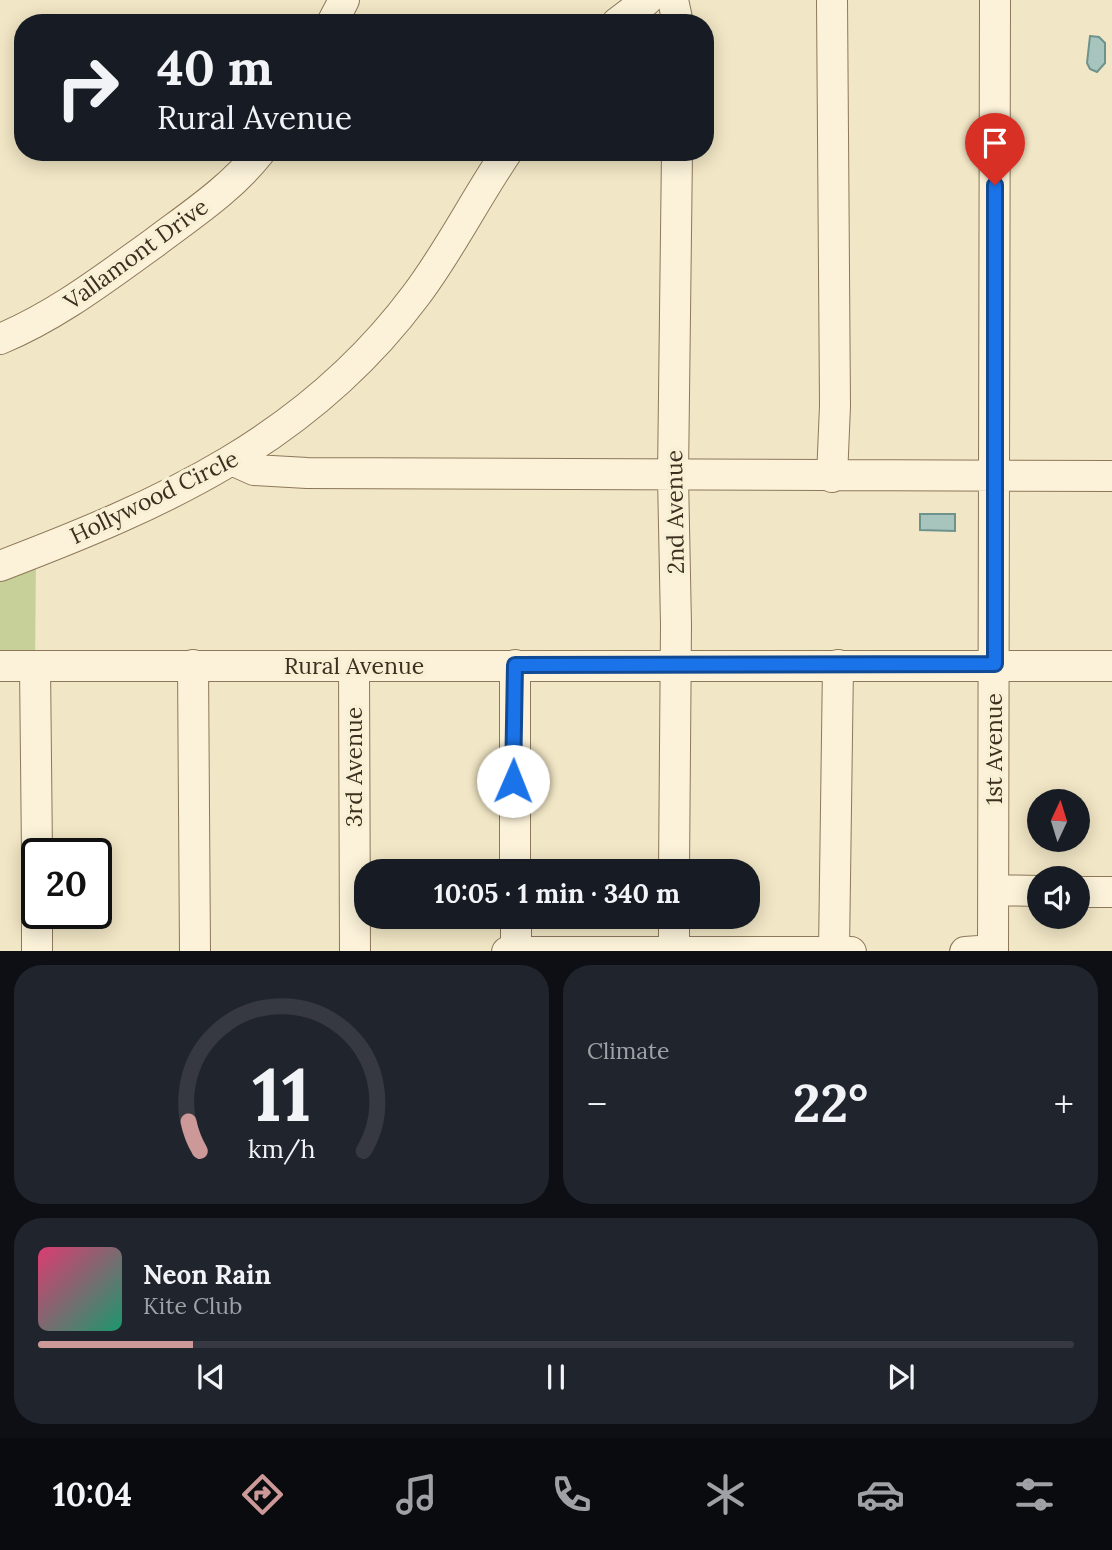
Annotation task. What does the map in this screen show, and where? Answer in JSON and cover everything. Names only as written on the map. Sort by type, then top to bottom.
[{"type":"street","points":[[629,14],[647,0]]},
{"type":"street","points":[[832,0],[835,406],[832,477]]},
{"type":"street","name":"1st Avenue","points":[[983,951],[994,890],[995,0]]},
{"type":"street","name":"Vallamont Drive","points":[[0,340],[55,312],[99,283],[209,202],[253,161]]},
{"type":"street","name":"Hollywood Circle","points":[[0,566],[118,518],[234,461],[288,424],[380,339],[416,296],[501,161]]},
{"type":"street","name":"2nd Avenue","points":[[674,859],[673,476],[677,161]]},
{"type":"street","points":[[234,461],[254,470],[307,473],[1112,476]]},
{"type":"street","points":[[193,665],[195,951]]},
{"type":"street","points":[[515,665],[515,859]]},
{"type":"street","name":"Rural Avenue","points":[[0,666],[1112,666]]},
{"type":"street","points":[[35,666],[37,838]]},
{"type":"street","name":"3rd Avenue","points":[[354,666],[355,951]]},
{"type":"street","points":[[834,951],[838,666]]},
{"type":"street","points":[[994,890],[1027,891]]},
{"type":"street","points":[[1090,892],[1112,892]]},
{"type":"street","points":[[37,929],[37,951]]},
{"type":"street","points":[[516,929],[516,951]]},
{"type":"street","points":[[674,929],[674,951]]},
{"type":"street","points":[[507,951],[850,951]]},
{"type":"green space","points":[[36,552],[35,666],[0,666],[0,568]]},
{"type":"water","points":[[1090,36],[1099,37],[1105,43],[1105,63],[1097,72],[1090,69],[1087,63]]},
{"type":"water","points":[[920,514],[955,514],[955,531],[920,530]]},
{"type":"route","points":[[513,781],[515,665],[995,664],[995,185]]}]
